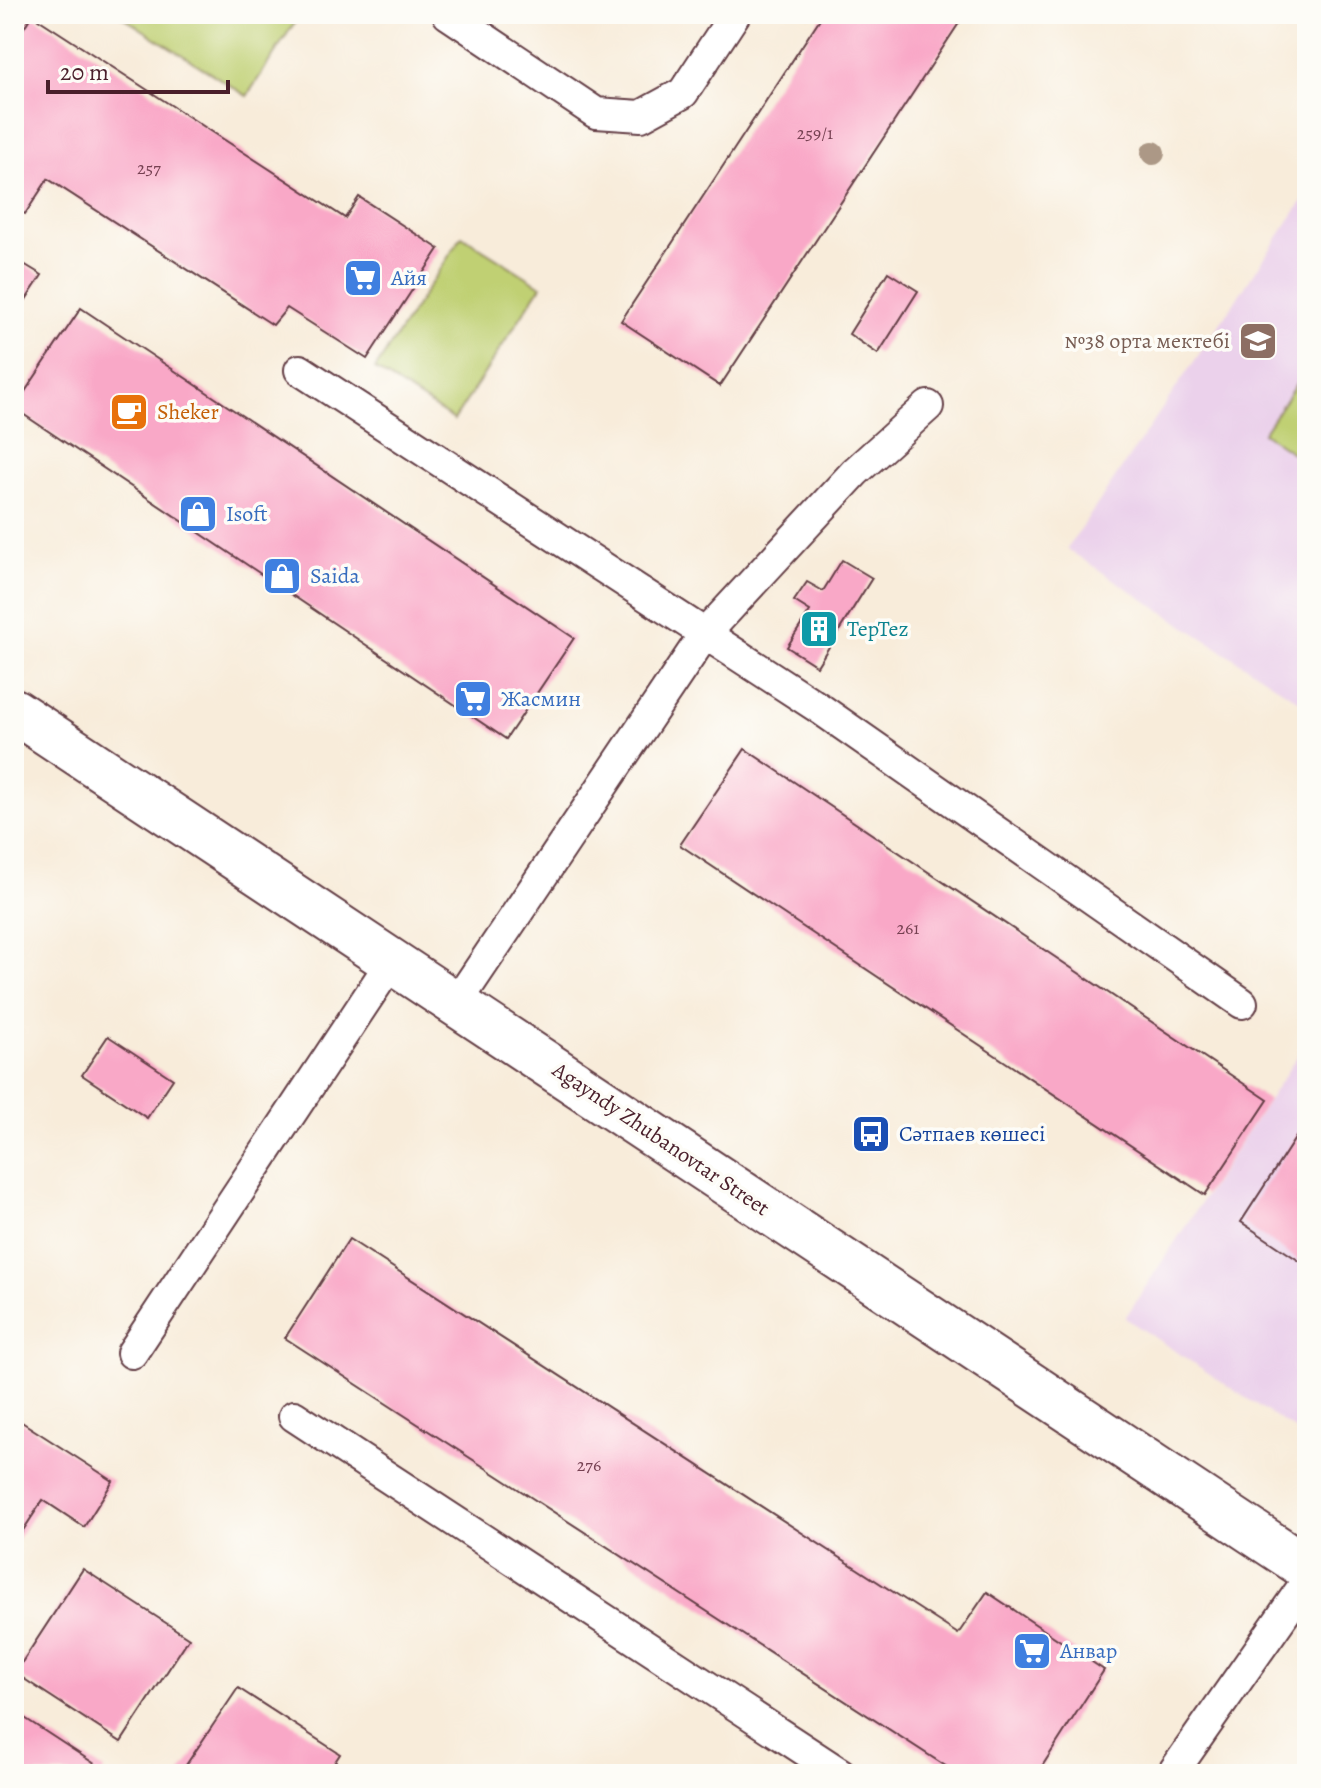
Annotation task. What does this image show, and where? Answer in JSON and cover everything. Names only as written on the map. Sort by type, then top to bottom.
[{"type":"street","name":"Agayndy Zhubanovtar Street","points":[[14,711],[1307,1568]]},
{"type":"lane","points":[[448,14],[596,113],[641,116],[683,93],[735,14]]},
{"type":"lane","points":[[300,370],[819,708],[1242,1003]]},
{"type":"lane","points":[[456,1004],[704,635],[855,472],[928,406]]},
{"type":"lane","points":[[132,1353],[392,961]]},
{"type":"lane","points":[[294,1416],[841,1774]]},
{"type":"lane","points":[[1172,1774],[1307,1581]]},
{"type":"shaded area","name":"№38 орта мектебі","points":[[1307,195],[1307,706],[1067,549]]},
{"type":"shaded area","points":[[1302,1049],[1307,1052],[1307,1438],[1125,1318]]},
{"type":"green space","points":[[118,14],[300,14],[247,96]]},
{"type":"green space","points":[[462,236],[541,286],[454,420],[375,369]]},
{"type":"green space","points":[[1307,368],[1307,463],[1263,433]]},
{"type":"building","points":[[823,14],[965,14],[720,386],[621,321]]},
{"type":"building","points":[[32,15],[345,218],[359,197],[439,249],[367,359],[287,308],[273,325],[48,179],[25,214],[14,207],[14,43]]},
{"type":"building","points":[[14,258],[42,275],[14,318]]},
{"type":"building","points":[[888,272],[918,291],[878,354],[849,334]]},
{"type":"building","points":[[81,308],[574,638],[506,739],[14,408]]},
{"type":"building","name":"TepTez","points":[[842,560],[872,578],[817,666],[787,647],[810,611],[794,601],[807,582],[823,591]]},
{"type":"building","points":[[745,749],[1268,1100],[1205,1195],[680,845]]},
{"type":"building","points":[[108,1036],[173,1079],[147,1118],[82,1075]]},
{"type":"building","points":[[1307,1120],[1307,1266],[1241,1222]]},
{"type":"building","points":[[349,1239],[958,1634],[987,1592],[1104,1670],[1037,1774],[958,1774],[285,1338]]},
{"type":"building","points":[[14,1417],[113,1481],[84,1527],[43,1500],[14,1544]]},
{"type":"building","points":[[83,1569],[189,1638],[121,1742],[15,1673]]},
{"type":"building","points":[[238,1688],[340,1754],[327,1774],[180,1774]]},
{"type":"building","points":[[14,1711],[104,1770],[101,1774],[14,1774]]},
{"type":"place","name":"Айя","points":[[363,278]]},
{"type":"place","name":"№38 орта мектебі","points":[[1258,341]]},
{"type":"place","name":"Sheker","points":[[129,412]]},
{"type":"place","name":"Isoft","points":[[198,514]]},
{"type":"place","name":"Saida","points":[[282,576]]},
{"type":"place","name":"TepTez","points":[[819,629]]},
{"type":"place","name":"Жасмин","points":[[473,699]]},
{"type":"place","name":"Сәтпаев көшесі","points":[[871,1134]]},
{"type":"place","name":"Анвар","points":[[1032,1651]]}]
